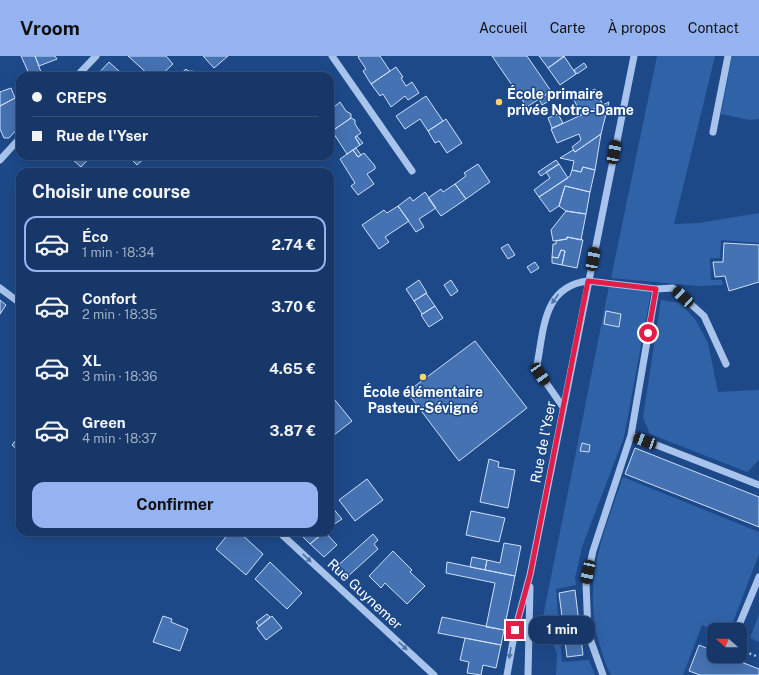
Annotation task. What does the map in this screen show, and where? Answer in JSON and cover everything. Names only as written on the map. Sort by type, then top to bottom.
[{"type":"street","points":[[81,72],[96,56]]},
{"type":"street","points":[[332,56],[412,171]]},
{"type":"street","name":"Rue de l'Yser","points":[[506,675],[517,622],[530,575],[634,56]]},
{"type":"street","points":[[713,132],[728,56]]},
{"type":"street","points":[[0,160],[16,142]]},
{"type":"street","points":[[563,407],[538,370],[537,365],[547,314],[553,301],[564,289],[577,282],[588,281],[656,289],[673,288],[704,316],[726,364]]},
{"type":"street","points":[[0,288],[16,300]]},
{"type":"street","points":[[603,675],[588,633],[586,583],[593,551],[631,435],[656,289]]},
{"type":"street","points":[[631,435],[759,485]]},
{"type":"street","name":"Rue Guynemer","points":[[283,536],[434,675]]},
{"type":"street","name":"Rue de l'Yser","points":[[528,675],[530,575]]},
{"type":"street","points":[[740,623],[759,577]]},
{"type":"path","points":[[747,653],[759,657]]},
{"type":"shaded area","points":[[657,56],[715,56],[674,224],[699,223],[759,213],[759,243],[721,240],[720,258],[710,258],[711,280],[722,280],[723,285],[698,286],[611,278]]},
{"type":"shaded area","points":[[732,56],[759,56],[759,119],[750,120],[721,114]]},
{"type":"shaded area","points":[[609,286],[651,292],[624,437],[582,547],[575,578],[576,585],[556,589],[562,662],[589,660],[595,675],[556,675],[557,653],[542,622]]},
{"type":"shaded area","points":[[661,300],[680,303],[695,319],[708,343],[718,392],[759,390],[759,460],[747,472],[650,434],[643,417]]},
{"type":"shaded area","points":[[623,477],[759,532],[759,554],[733,622],[707,623],[707,628],[702,625],[683,675],[611,675],[606,665],[597,635],[593,593],[598,554],[609,516]]},
{"type":"shaded area","points":[[759,614],[759,642],[750,638]]},
{"type":"building","points":[[21,56],[35,56],[41,72],[28,72]]},
{"type":"building","points":[[35,56],[55,56],[57,59],[39,66]]},
{"type":"building","points":[[128,56],[166,56],[173,64],[164,72],[146,72]]},
{"type":"building","points":[[203,56],[228,56],[214,68]]},
{"type":"building","points":[[380,56],[390,71],[371,84],[363,71],[366,69],[358,57]]},
{"type":"building","points":[[492,56],[527,56],[551,91],[527,107]]},
{"type":"building","points":[[539,56],[565,56],[548,68]]},
{"type":"building","points":[[564,56],[576,74],[560,85],[548,68]]},
{"type":"building","points":[[109,62],[120,72],[100,72]]},
{"type":"building","points":[[584,63],[587,67],[577,74],[574,70]]},
{"type":"building","points":[[396,67],[403,77],[401,78],[406,86],[412,82],[419,93],[408,100],[405,96],[391,107],[383,94],[380,96],[371,84]]},
{"type":"building","points":[[186,69],[188,71],[204,72],[183,72]]},
{"type":"building","points":[[11,88],[15,98],[0,106],[0,92]]},
{"type":"building","points":[[595,89],[603,105],[577,117],[576,114],[580,112],[573,98]]},
{"type":"building","points":[[550,92],[554,98],[542,105],[539,99]]},
{"type":"building","points":[[426,96],[443,121],[428,131],[420,119],[405,129],[396,116]]},
{"type":"building","points":[[15,98],[16,99],[16,130],[9,138],[4,138],[0,129],[0,106]]},
{"type":"building","points":[[340,102],[346,111],[351,114],[351,118],[334,130],[334,107]]},
{"type":"building","points":[[609,102],[601,134],[575,152],[572,147],[581,140],[579,134],[557,143],[551,129]]},
{"type":"building","points":[[558,114],[563,123],[552,128],[548,118]]},
{"type":"building","points":[[351,118],[355,120],[355,124],[361,133],[355,137],[360,145],[347,154],[334,134],[334,130]]},
{"type":"building","points":[[446,119],[462,143],[447,153],[439,141],[435,143],[428,131]]},
{"type":"building","points":[[601,134],[595,170],[583,167],[581,172],[572,170],[574,161],[560,158],[573,150],[575,152]]},
{"type":"building","points":[[357,136],[363,143],[360,145],[355,137]]},
{"type":"building","points":[[356,148],[361,155],[358,157],[353,150]]},
{"type":"building","points":[[353,150],[358,157],[364,153],[375,166],[375,169],[367,174],[374,184],[358,195],[351,186],[355,183],[340,159]]},
{"type":"building","points":[[73,160],[87,160],[81,167]]},
{"type":"building","points":[[132,160],[143,160],[137,165]]},
{"type":"building","points":[[556,160],[559,164],[541,176],[538,172]]},
{"type":"building","points":[[478,164],[490,182],[466,199],[455,184],[466,176],[464,173]]},
{"type":"building","points":[[559,164],[568,178],[539,197],[534,190],[550,178],[546,172]]},
{"type":"building","points":[[583,167],[595,170],[590,192],[565,186],[559,206],[550,212],[539,197],[570,176],[572,170],[581,172]]},
{"type":"building","points":[[455,184],[466,199],[441,216],[428,198],[441,189],[443,192]]},
{"type":"building","points":[[565,186],[590,192],[586,214],[566,211],[559,206]]},
{"type":"building","points":[[425,192],[436,208],[419,219],[424,227],[416,232],[398,206],[410,197],[413,201]]},
{"type":"building","points":[[398,206],[409,221],[385,237],[389,242],[379,249],[362,225],[384,210],[387,213]]},
{"type":"building","points":[[566,211],[586,214],[581,240],[567,237],[567,239],[553,241],[551,230]]},
{"type":"building","points":[[567,237],[583,240],[577,268],[562,265],[565,251],[561,250],[558,258],[552,257],[553,244],[556,244],[556,241],[567,239]]},
{"type":"building","points":[[724,243],[759,245],[759,282],[729,291],[725,276],[715,277],[713,262],[723,262]]},
{"type":"building","points":[[508,244],[515,255],[508,259],[501,248]]},
{"type":"building","points":[[561,250],[565,251],[562,265],[552,263],[552,257],[558,258]]},
{"type":"building","points":[[535,262],[539,268],[531,273],[527,267]]},
{"type":"building","points":[[419,280],[427,293],[414,301],[406,289]]},
{"type":"building","points":[[451,280],[458,291],[451,296],[444,285]]},
{"type":"building","points":[[426,293],[435,306],[422,314],[414,301]]},
{"type":"building","points":[[0,300],[6,305],[0,314]]},
{"type":"building","points":[[435,306],[443,318],[429,327],[421,315]]},
{"type":"building","points":[[606,311],[621,314],[619,327],[604,324]]},
{"type":"building","points":[[475,341],[527,408],[459,461],[407,392]]},
{"type":"building","points":[[334,399],[352,421],[334,435]]},
{"type":"building","points":[[16,440],[16,448],[12,445]]},
{"type":"building","points":[[582,443],[590,445],[589,452],[580,451]]},
{"type":"building","points":[[635,448],[759,497],[759,527],[625,474]]},
{"type":"building","points":[[489,459],[499,462],[498,467],[515,470],[508,508],[480,502]]},
{"type":"building","points":[[367,479],[383,500],[355,521],[339,500]]},
{"type":"building","points":[[334,510],[342,519],[334,524]]},
{"type":"building","points":[[471,511],[505,518],[499,542],[466,535]]},
{"type":"building","points":[[373,534],[378,540],[374,544],[378,549],[346,578],[335,568]]},
{"type":"building","points":[[227,536],[243,536],[263,554],[246,575],[216,549]]},
{"type":"building","points":[[302,536],[319,536],[310,544]]},
{"type":"building","points":[[320,536],[329,536],[337,545],[324,557],[310,544]]},
{"type":"building","points":[[504,543],[521,546],[515,576],[485,570],[487,560],[500,563]]},
{"type":"building","points":[[393,551],[412,570],[410,572],[425,586],[407,604],[385,583],[381,588],[369,576]]},
{"type":"building","points":[[472,557],[487,560],[485,570],[470,567]]},
{"type":"building","points":[[270,562],[302,593],[287,609],[255,579]]},
{"type":"building","points":[[447,562],[515,576],[504,630],[486,627],[495,583],[446,573]]},
{"type":"building","points":[[575,590],[583,655],[567,657],[559,593]]},
{"type":"building","points":[[267,614],[270,617],[259,626],[256,622]]},
{"type":"building","points":[[163,616],[172,619],[171,622],[188,629],[180,651],[153,642]]},
{"type":"building","points":[[272,616],[282,628],[266,640],[257,628]]},
{"type":"building","points":[[442,617],[504,630],[501,645],[438,633]]},
{"type":"building","points":[[465,638],[501,645],[496,668],[483,665],[481,675],[467,673],[469,662],[460,660]]},
{"type":"building","points":[[699,645],[707,648],[707,663],[744,663],[759,669],[759,675],[700,675],[689,671]]},
{"type":"place","name":"École primaire privée Notre-Dame","points":[[499,102]]},
{"type":"place","name":"École élémentaire Pasteur-Sévigné","points":[[423,377]]},
{"type":"route","points":[[515,630],[530,575],[588,281],[656,289],[648,333]]}]
